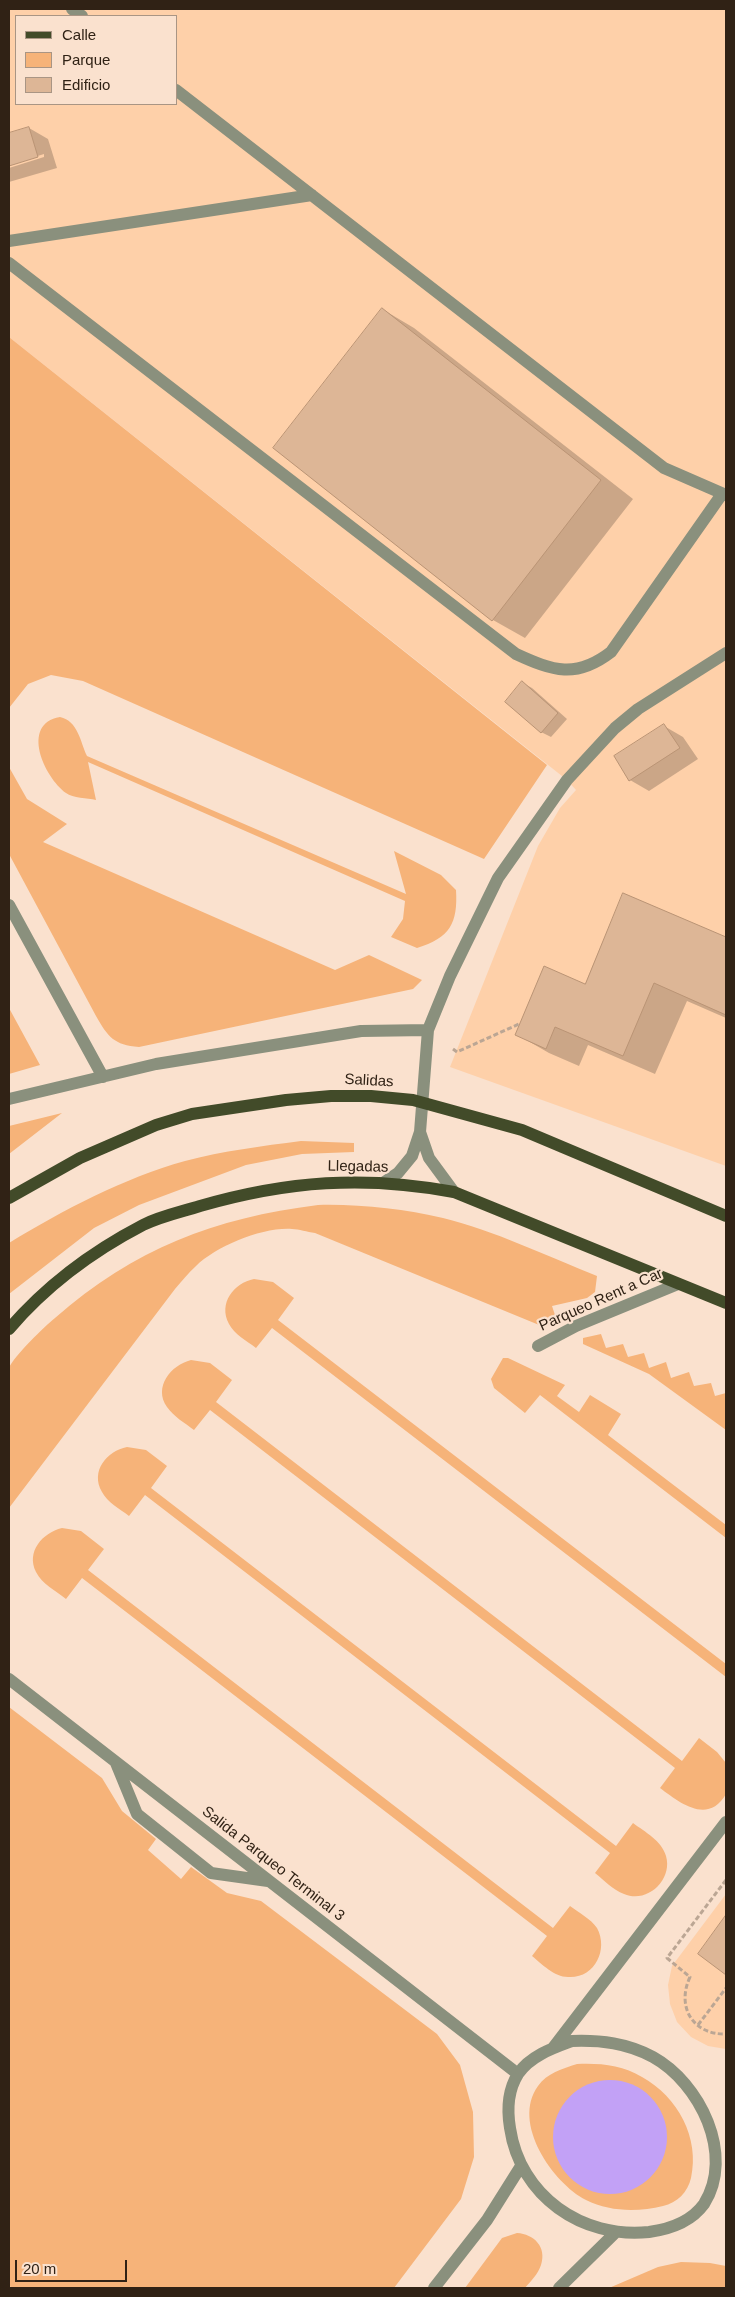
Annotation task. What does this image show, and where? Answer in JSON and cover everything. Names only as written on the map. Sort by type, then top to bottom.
[{"type":"main road","name":"Salidas","points":[[9,1198],[80,1158],[156,1126],[192,1114],[286,1100],[331,1096],[370,1096],[413,1100],[522,1130],[726,1216]]},
{"type":"main road","name":"Llegadas","points":[[9,1329],[23,1313],[59,1280],[143,1225],[168,1215],[254,1191],[319,1182],[412,1184],[454,1192],[726,1303]]},
{"type":"lane","points":[[9,263],[516,654],[544,667],[569,670],[596,664],[611,652],[724,494],[664,468],[178,92]]},
{"type":"lane","points":[[9,241],[312,195]]},
{"type":"lane","points":[[384,1183],[398,1173],[412,1156],[420,1132],[428,1030],[450,976],[498,878],[567,780],[615,728],[638,709],[726,653]]},
{"type":"lane","points":[[9,905],[103,1076]]},
{"type":"lane","points":[[9,1099],[156,1064],[361,1031],[428,1030]]},
{"type":"lane","points":[[420,1132],[429,1158],[454,1192]]},
{"type":"lane","name":"Parqueo Rent a Car","points":[[538,1346],[576,1326],[678,1284]]},
{"type":"lane","name":"Salida Parqueo Terminal 3","points":[[9,1679],[518,2074]]},
{"type":"lane","points":[[116,1762],[137,1814],[204,1867],[212,1873],[270,1882]]},
{"type":"lane","points":[[554,2048],[726,1822]]},
{"type":"lane","points":[[572,2041],[611,2042],[653,2057],[677,2075],[696,2097],[708,2120],[716,2143],[717,2168],[710,2194],[697,2214],[678,2226],[656,2231],[616,2232],[575,2220],[554,2206],[536,2188],[521,2166],[512,2141],[507,2110],[518,2074],[531,2061],[554,2048],[572,2041]]},
{"type":"lane","points":[[434,2288],[487,2220],[521,2166]]},
{"type":"lane","points":[[559,2288],[616,2232]]},
{"type":"path","points":[[428,1030],[456,1052],[519,1024]]},
{"type":"path","points":[[726,1880],[667,1958],[690,1977],[684,1997],[690,2018],[707,2032],[726,2034]]},
{"type":"path","points":[[698,2025],[726,1988]]},
{"type":"shaded area","points":[[9,9],[726,9],[726,1166],[450,1067],[538,846],[560,808],[576,790],[567,780],[9,337]]},
{"type":"shaded area","points":[[726,1894],[726,2049],[708,2046],[691,2037],[677,2022],[670,2004],[668,1985],[672,1966]]},
{"type":"shaded area","points":[[610,2080],[632,2084],[650,2097],[663,2115],[667,2137],[663,2159],[650,2177],[632,2190],[610,2194],[588,2190],[570,2177],[557,2159],[553,2137],[557,2115],[570,2097],[588,2084]]},
{"type":"green space","points":[[9,337],[547,765],[484,859],[83,681],[51,675],[28,684],[9,708]]},
{"type":"green space","points":[[60,717],[66,719],[75,727],[87,756],[406,894],[394,851],[441,875],[456,890],[455,912],[450,928],[437,939],[417,948],[391,937],[403,919],[405,901],[88,762],[96,800],[69,795],[50,775],[40,752],[39,740],[41,730],[48,722]]},
{"type":"green space","points":[[9,767],[27,799],[67,824],[43,842],[335,970],[369,955],[422,980],[413,989],[139,1047],[118,1042],[108,1035],[96,1016],[9,854]]},
{"type":"green space","points":[[9,1008],[40,1065],[9,1074]]},
{"type":"green space","points":[[62,1113],[9,1154],[9,1126]]},
{"type":"green space","points":[[301,1141],[354,1143],[354,1152],[302,1154],[246,1165],[139,1205],[94,1228],[9,1294],[9,1243],[72,1207],[139,1176],[185,1161],[257,1147]]},
{"type":"green space","points":[[318,1205],[350,1205],[397,1210],[462,1223],[597,1276],[595,1292],[587,1298],[552,1306],[557,1321],[544,1327],[315,1233],[295,1229],[280,1229],[241,1239],[205,1259],[185,1277],[9,1508],[8,1371],[17,1356],[37,1334],[85,1294],[115,1273],[177,1240],[244,1218]]},
{"type":"green space","points":[[254,1279],[273,1282],[294,1298],[278,1320],[726,1664],[726,1677],[272,1328],[256,1348],[237,1334],[231,1328],[226,1316],[227,1302],[234,1289]]},
{"type":"green space","points":[[601,1334],[606,1348],[623,1344],[628,1357],[644,1353],[649,1368],[666,1362],[671,1378],[689,1372],[694,1386],[711,1383],[715,1396],[726,1393],[726,1430],[649,1374],[583,1344],[583,1338]]},
{"type":"green space","points":[[503,1358],[508,1358],[565,1385],[557,1396],[579,1412],[590,1395],[621,1414],[608,1435],[726,1525],[726,1538],[540,1395],[525,1413],[494,1388],[491,1379]]},
{"type":"green space","points":[[191,1360],[210,1363],[232,1380],[216,1402],[682,1761],[699,1738],[717,1752],[726,1763],[726,1794],[719,1803],[711,1808],[702,1810],[694,1808],[676,1800],[660,1788],[675,1768],[210,1410],[194,1430],[176,1417],[163,1399],[163,1385],[171,1372]]},
{"type":"green space","points":[[127,1447],[146,1450],[167,1466],[151,1488],[616,1846],[633,1823],[652,1837],[661,1846],[666,1856],[666,1873],[662,1881],[649,1893],[641,1896],[624,1894],[616,1890],[595,1873],[610,1853],[145,1495],[129,1516],[114,1505],[102,1492],[98,1477],[99,1470],[107,1457]]},
{"type":"green space","points":[[62,1528],[81,1531],[104,1549],[88,1570],[553,1928],[570,1906],[588,1919],[597,1928],[600,1937],[600,1954],[597,1962],[585,1973],[577,1976],[558,1975],[548,1970],[532,1956],[547,1936],[82,1578],[66,1599],[45,1584],[36,1572],[33,1565],[33,1557],[42,1539]]},
{"type":"green space","points":[[9,1707],[102,1778],[122,1811],[156,1839],[148,1850],[181,1879],[191,1867],[227,1893],[261,1901],[437,2034],[460,2065],[473,2112],[474,2157],[461,2199],[394,2288],[11,2288],[9,2284]]},
{"type":"green space","points":[[577,2064],[611,2066],[634,2073],[655,2085],[676,2107],[689,2134],[693,2163],[690,2183],[677,2200],[668,2205],[634,2210],[605,2207],[586,2200],[573,2192],[549,2166],[533,2134],[529,2117],[531,2101],[538,2086],[546,2078],[555,2072]]},
{"type":"green space","points":[[517,2233],[534,2239],[541,2247],[542,2253],[540,2268],[525,2288],[465,2288],[502,2238]]},
{"type":"green space","points":[[681,2262],[710,2263],[726,2266],[726,2288],[609,2288],[658,2267]]},
{"type":"building","points":[[29,127],[38,157],[9,166],[9,133]]},
{"type":"building","points":[[382,308],[601,480],[492,621],[273,448]]},
{"type":"building","points":[[522,681],[558,713],[541,733],[505,702]]},
{"type":"building","points":[[664,724],[680,748],[629,781],[614,756]]},
{"type":"building","points":[[623,893],[726,937],[726,1015],[654,983],[623,1056],[555,1027],[546,1049],[515,1035],[544,966],[585,984]]},
{"type":"building","points":[[726,1915],[726,1975],[698,1954]]}]
